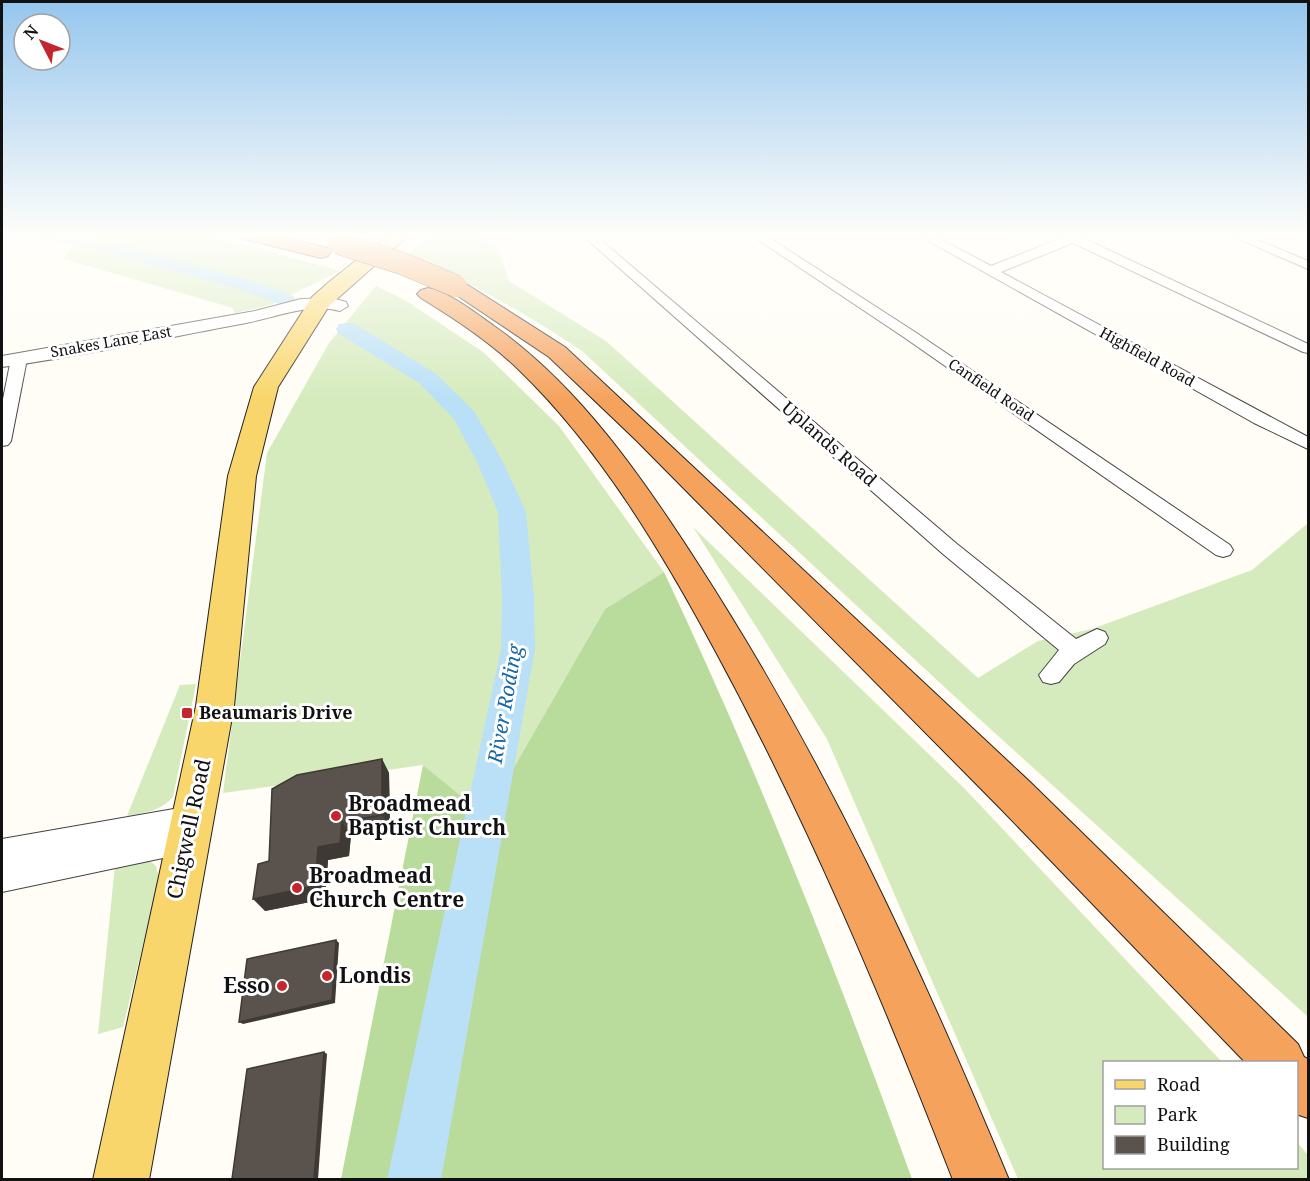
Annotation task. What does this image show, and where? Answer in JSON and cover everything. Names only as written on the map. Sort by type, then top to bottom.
[{"type":"highway","points":[[442,290],[500,313],[557,352],[1015,795],[1279,1061]]},
{"type":"highway","points":[[442,290],[527,365],[580,423],[633,492],[688,573],[759,693],[849,872],[981,1179]]},
{"type":"main road","name":"Chigwell Road","points":[[121,1179],[215,706],[242,476],[297,370],[334,290]]},
{"type":"main road","name":"Chigwell Road","points":[[325,307],[346,290]]},
{"type":"street","name":"Uplands Road","points":[[652,290],[950,549],[1073,649]]},
{"type":"street","name":"Canfield Road","points":[[841,290],[1223,550]]},
{"type":"street","name":"Highfield Road","points":[[1026,290],[1308,444]]},
{"type":"street","points":[[1187,290],[1308,349]]},
{"type":"street","name":"Snakes Lane East","points":[[10,360],[256,315],[325,307]]},
{"type":"street","points":[[2,441],[10,360]]},
{"type":"street","points":[[1051,675],[1063,657],[1073,649],[1097,638]]},
{"type":"street","points":[[2,852],[189,830]]},
{"type":"street","points":[[2,878],[189,830]]},
{"type":"green space","points":[[171,290],[301,290],[270,305],[235,313],[233,308]]},
{"type":"green space","points":[[373,290],[385,290],[405,300],[483,352],[559,426],[664,572],[605,609],[486,816],[423,765],[223,793],[267,453],[329,343]]},
{"type":"green space","points":[[480,290],[524,290],[606,341],[978,678],[1038,641],[1092,629],[1252,570],[1308,523],[1308,1017],[953,695],[582,351]]},
{"type":"green space","points":[[693,527],[965,789],[1221,1061],[1103,1061],[1103,1169],[1298,1169],[1298,1143],[1308,1155],[1308,1179],[1018,1179],[827,739]]},
{"type":"green space","points":[[664,572],[732,721],[795,872],[912,1179],[341,1179],[423,765],[486,816],[605,609]]},
{"type":"green space","points":[[196,684],[173,797],[157,808],[127,816],[180,685]]},
{"type":"green space","points":[[150,861],[156,866],[159,878],[123,1027],[98,1034],[115,865]]},
{"type":"building","points":[[382,759],[382,815],[342,822],[340,843],[318,847],[315,886],[253,899],[258,864],[269,861],[272,789],[297,775]]},
{"type":"building","points":[[336,940],[332,1000],[239,1022],[247,959]]},
{"type":"building","points":[[324,1052],[314,1179],[232,1179],[247,1069]]},
{"type":"waterway","name":"River Roding","points":[[259,290],[286,300]]},
{"type":"waterway","name":"River Roding","points":[[347,329],[427,378],[465,416],[490,462],[512,512],[518,597],[518,649],[414,1180]]},
{"type":"place","name":"Beaumaris Drive","points":[[187,713]]},
{"type":"place","name":"Broadmead Baptist Church","points":[[336,816]]},
{"type":"place","name":"Broadmead Church Centre","points":[[297,888]]},
{"type":"place","name":"Londis","points":[[327,976]]},
{"type":"place","name":"Esso","points":[[282,986]]}]
